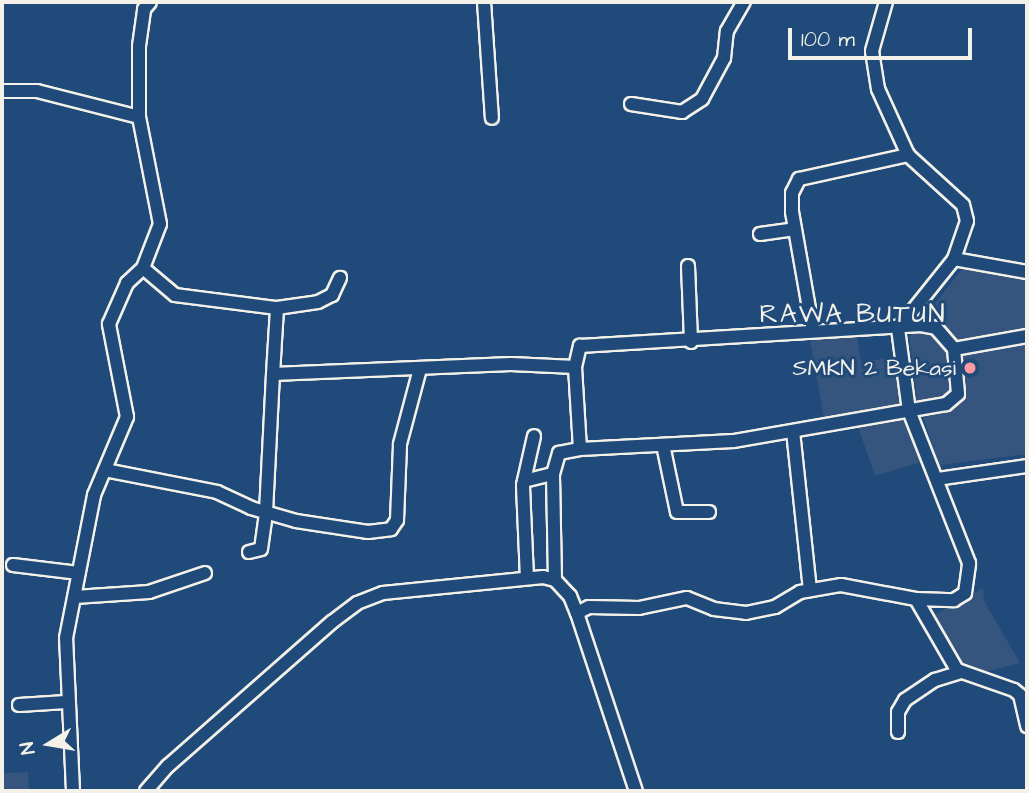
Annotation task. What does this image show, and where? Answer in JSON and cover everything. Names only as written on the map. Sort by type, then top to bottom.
[{"type":"street","points":[[73,791],[66,702],[66,638],[94,495],[127,417],[109,324],[127,283],[143,268],[160,224],[139,117],[139,46],[144,9],[150,2]]},
{"type":"street","points":[[484,2],[492,118]]},
{"type":"street","points":[[631,104],[682,112],[702,99],[724,58],[727,31],[744,2]]},
{"type":"street","points":[[577,613],[589,607],[639,608],[687,598],[714,609],[746,613],[775,607],[810,590],[841,585],[916,598],[954,600],[969,586],[970,563],[909,411],[898,328],[954,259],[968,228],[963,205],[908,155],[878,89],[872,51],[886,2]]},
{"type":"street","points":[[2,91],[37,91],[139,117]]},
{"type":"street","points":[[813,331],[795,229],[792,192],[799,179],[908,155]]},
{"type":"street","points":[[760,234],[795,229]]},
{"type":"street","points":[[954,259],[1027,272]]},
{"type":"street","points":[[688,266],[691,342]]},
{"type":"street","points":[[143,268],[175,295],[277,308],[325,299],[332,295],[340,278]]},
{"type":"street","points":[[249,552],[261,549],[266,512],[277,308]]},
{"type":"street","points":[[580,449],[575,367],[577,351],[590,344],[691,342],[921,325],[936,328],[954,349],[956,399],[909,411],[793,431],[559,453],[553,474],[555,580],[570,596],[577,613],[636,791]]},
{"type":"street","points":[[954,349],[1027,336]]},
{"type":"street","points":[[274,373],[522,364],[575,367]]},
{"type":"street","points":[[105,470],[218,492],[266,512],[368,532],[395,527],[400,444],[420,369]]},
{"type":"street","points":[[793,431],[810,590]]},
{"type":"street","points":[[527,578],[524,481],[534,436]]},
{"type":"street","points":[[663,445],[677,512],[709,512]]},
{"type":"street","points":[[936,479],[1027,466]]},
{"type":"street","points":[[524,481],[553,474]]},
{"type":"street","points":[[13,565],[79,573]]},
{"type":"street","points":[[75,597],[149,592],[205,573]]},
{"type":"street","points":[[146,791],[168,766],[357,603],[408,589],[527,578],[555,580]]},
{"type":"street","points":[[916,598],[946,654],[962,672],[1024,696],[1027,726]]},
{"type":"street","points":[[898,732],[898,712],[905,700],[935,680],[962,672]]},
{"type":"street","points":[[19,705],[66,702]]},
{"type":"shaded area","name":"SMKN 2 Bekasi","points":[[962,269],[1027,280],[1027,454],[939,465],[917,398],[909,337]]},
{"type":"shaded area","points":[[857,334],[861,363],[892,357],[921,462],[875,476],[856,421],[825,423],[810,341]]},
{"type":"shaded area","points":[[983,588],[984,601],[1020,663],[969,676],[930,617]]},
{"type":"shaded area","points":[[28,772],[29,791],[3,791],[2,773]]},
{"type":"place","name":"SMKN 2 Bekasi","points":[[970,368]]},
{"type":"district","name":"RAWA BUTUN","points":[[853,315]]}]
